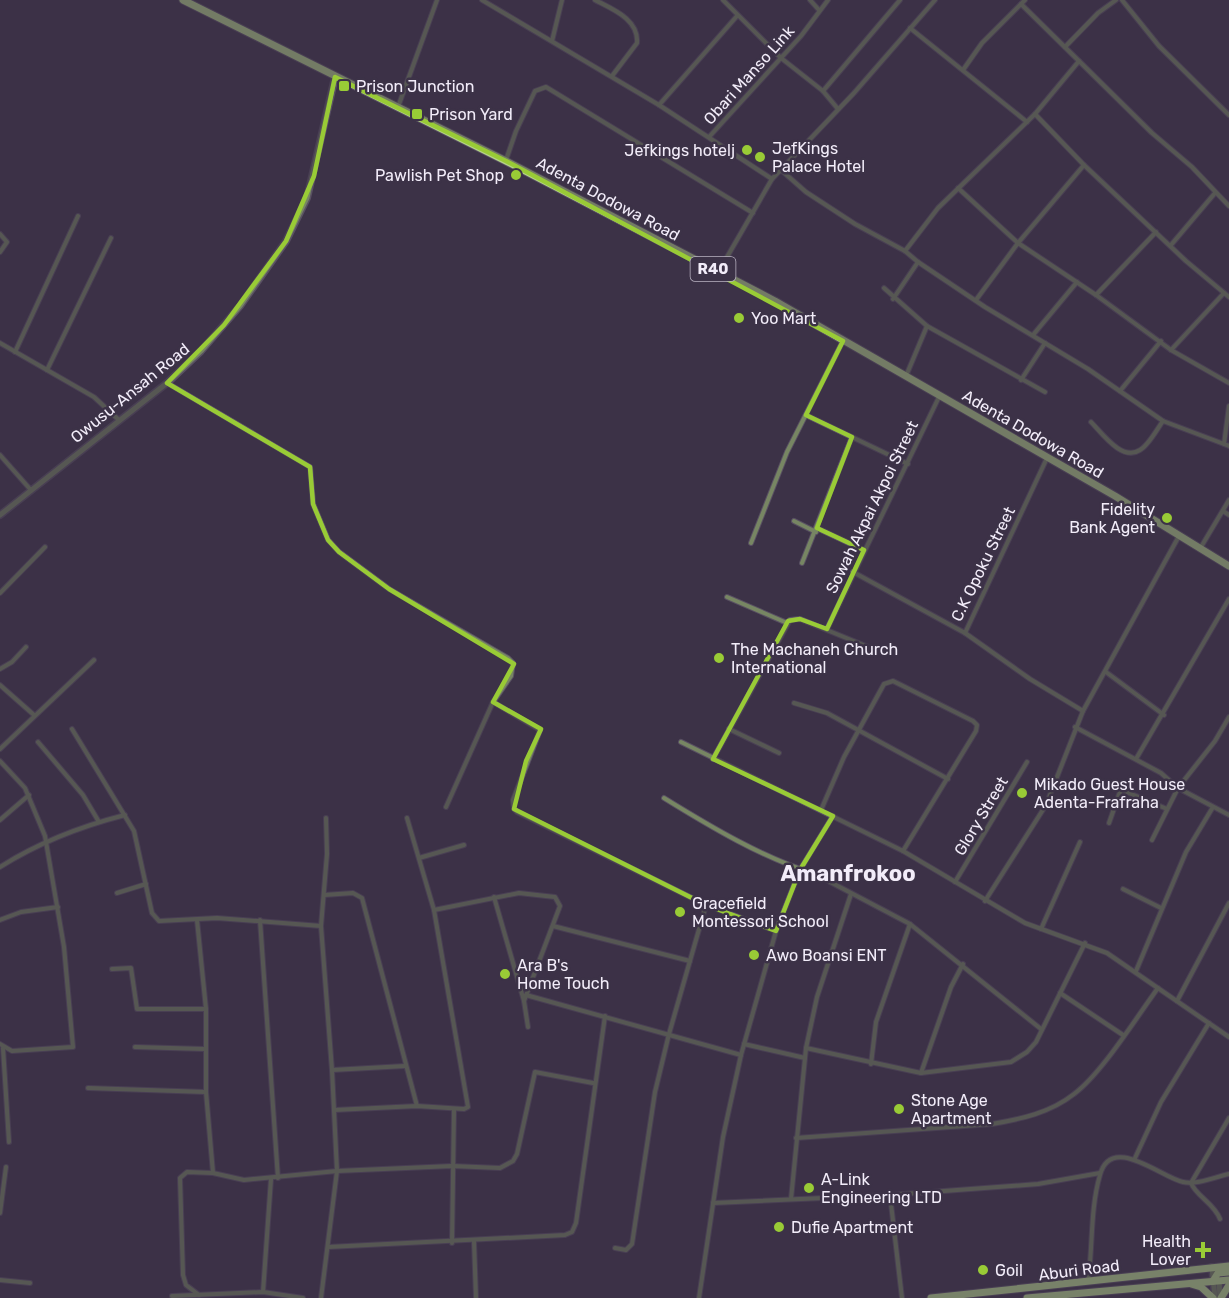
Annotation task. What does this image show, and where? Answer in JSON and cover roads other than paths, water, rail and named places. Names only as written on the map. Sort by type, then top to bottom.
[{"type":"highway","name":"Aburi Road","points":[[1027,1298],[1189,1283],[1229,1266]]},
{"type":"highway","points":[[1216,1273],[1229,1272]]},
{"type":"highway","name":"Aburi Road","points":[[931,1298],[1088,1282],[1216,1273],[1228,1285]]},
{"type":"highway","points":[[1189,1283],[1201,1287],[1217,1298],[1228,1285]]},
{"type":"highway","points":[[1068,1285],[1069,1294]]},
{"type":"main road","name":"Adenta Dodowa Road","points":[[183,0],[506,161],[719,272],[1047,458],[1201,547],[1229,566]]},
{"type":"street","points":[[398,108],[437,0]]},
{"type":"street","points":[[482,0],[659,105],[772,179]]},
{"type":"street","points":[[552,41],[562,0]]},
{"type":"street","points":[[595,0],[624,16],[633,25],[638,37],[638,43],[612,76]]},
{"type":"street","points":[[723,0],[781,58],[823,91],[838,109]]},
{"type":"street","points":[[810,0],[819,10]]},
{"type":"street","name":"Obari Manso Link","points":[[709,137],[781,58],[828,0]]},
{"type":"street","points":[[823,91],[900,0]]},
{"type":"street","points":[[719,272],[772,179],[935,0]]},
{"type":"street","points":[[1065,47],[1098,13],[1116,0]]},
{"type":"street","points":[[1122,0],[1159,46],[1229,115]]},
{"type":"street","points":[[963,70],[982,43],[1023,2],[1079,61],[1152,133],[1192,167],[1229,206]]},
{"type":"street","points":[[659,105],[737,16]]},
{"type":"street","points":[[910,28],[1027,122]]},
{"type":"street","points":[[905,250],[938,208],[1035,114],[1079,61]]},
{"type":"street","name":"Owusu-Ansah Road","points":[[0,515],[167,383],[201,351],[272,264],[308,198],[335,77]]},
{"type":"street","points":[[506,161],[516,131],[535,91],[546,87],[753,213]]},
{"type":"street","points":[[1035,114],[1084,165],[1171,244],[1186,261],[1229,297]]},
{"type":"street","points":[[976,300],[1018,243],[1084,165]]},
{"type":"street","points":[[780,170],[806,192],[855,224],[905,250],[918,262],[1163,421],[1227,445],[1229,406]]},
{"type":"street","points":[[958,188],[1018,243],[1096,295],[1171,350],[1229,383]]},
{"type":"street","points":[[1171,244],[1215,193]]},
{"type":"street","points":[[15,352],[78,216]]},
{"type":"street","points":[[1096,295],[1156,232]]},
{"type":"street","points":[[0,234],[7,242],[0,252]]},
{"type":"street","points":[[47,370],[111,238]]},
{"type":"street","points":[[894,299],[918,262]]},
{"type":"street","points":[[1033,335],[1077,282]]},
{"type":"street","points":[[884,288],[927,327],[1045,392]]},
{"type":"street","points":[[1171,350],[1224,293]]},
{"type":"street","points":[[905,377],[927,327]]},
{"type":"street","points":[[751,543],[787,452],[843,341]]},
{"type":"street","points":[[1120,391],[1161,341]]},
{"type":"street","points":[[0,343],[94,397],[119,420]]},
{"type":"street","points":[[1021,380],[1045,343]]},
{"type":"street","points":[[167,383],[310,467],[313,504],[328,540],[339,552],[388,589],[513,663],[511,676],[493,702],[446,807]]},
{"type":"street","name":"Sowah Akpai Akpoi Street","points":[[827,629],[939,397]]},
{"type":"street","points":[[806,415],[908,464]]},
{"type":"street","points":[[1091,422],[1115,446],[1130,453],[1141,450],[1163,421]]},
{"type":"street","points":[[802,563],[852,437]]},
{"type":"street","points":[[0,455],[30,489]]},
{"type":"street","name":"C.K Opoku Street","points":[[853,572],[946,620],[964,633],[1047,458]]},
{"type":"street","points":[[1201,547],[1229,501]]},
{"type":"street","points":[[1223,512],[1229,515]]},
{"type":"street","points":[[794,521],[864,550]]},
{"type":"street","points":[[985,901],[1046,805],[1083,711],[1179,535]]},
{"type":"street","points":[[0,593],[45,547]]},
{"type":"street","points":[[727,597],[787,623],[800,619],[878,651]]},
{"type":"street","points":[[1136,759],[1164,715],[1229,599]]},
{"type":"street","points":[[713,759],[787,623]]},
{"type":"street","points":[[964,633],[1030,679],[1083,711]]},
{"type":"street","points":[[0,669],[12,663],[26,647]]},
{"type":"street","points":[[0,749],[94,660]]},
{"type":"street","points":[[1106,672],[1164,715]]},
{"type":"street","points":[[821,810],[858,730],[887,681],[893,681],[973,721],[977,725],[976,731],[903,851]]},
{"type":"street","points":[[0,685],[34,716]]},
{"type":"street","points":[[493,702],[540,730],[513,800],[517,812],[706,905],[776,931]]},
{"type":"street","points":[[794,703],[827,713],[948,779]]},
{"type":"street","points":[[1152,840],[1178,788],[1215,741],[1229,717]]},
{"type":"street","points":[[1075,728],[1161,773],[1178,788],[1229,815]]},
{"type":"street","points":[[72,729],[108,793],[134,831],[152,913],[159,921],[260,920],[321,926]]},
{"type":"street","points":[[729,729],[779,753]]},
{"type":"street","points":[[38,742],[83,795],[99,822]]},
{"type":"street","points":[[681,742],[903,851],[985,901],[1041,928],[1086,943],[1136,971],[1229,1037]]},
{"type":"street","points":[[0,761],[17,777],[29,795],[46,843],[58,907],[73,1047],[12,1051],[1,1046],[9,1142]]},
{"type":"street","name":"Glory Street","points":[[955,882],[1027,762]]},
{"type":"street","points":[[1103,782],[1167,809]]},
{"type":"street","points":[[1109,823],[1121,789]]},
{"type":"street","points":[[0,820],[29,795]]},
{"type":"street","points":[[664,798],[693,816],[800,870],[815,874],[910,924],[963,964],[1041,1029]]},
{"type":"street","points":[[1136,971],[1186,852],[1213,807]]},
{"type":"street","points":[[0,867],[46,843],[99,822],[125,815]]},
{"type":"street","points":[[699,1298],[723,1137],[744,1044],[776,931],[800,870],[833,816]]},
{"type":"street","points":[[321,1298],[336,1171],[332,1070],[321,926],[326,818]]},
{"type":"street","points":[[334,1110],[417,1106],[464,1109],[469,1102],[434,910],[406,818]]},
{"type":"street","points":[[1041,928],[1080,842]]},
{"type":"street","points":[[419,858],[464,845]]},
{"type":"street","points":[[117,893],[146,884]]},
{"type":"street","points":[[1123,889],[1161,908]]},
{"type":"street","points":[[434,910],[519,892],[555,897],[560,906],[524,1000]]},
{"type":"street","points":[[324,895],[353,893],[362,898],[417,1106]]},
{"type":"street","points":[[791,1199],[806,1048],[817,997],[851,894]]},
{"type":"street","points":[[494,897],[524,1000],[528,1027]]},
{"type":"street","points":[[1177,1001],[1229,903]]},
{"type":"street","points":[[615,1248],[626,1250],[632,1244],[655,1092],[706,905]]},
{"type":"street","points":[[0,920],[21,912],[58,907]]},
{"type":"street","points":[[197,920],[206,1009],[206,1092],[213,1173]]},
{"type":"street","points":[[260,920],[278,1178]]},
{"type":"street","points":[[871,1064],[876,1022],[910,924]]},
{"type":"street","points":[[553,926],[690,961]]},
{"type":"street","points":[[806,1048],[871,1064],[921,1073],[1011,1062],[1028,1052],[1036,1042],[1086,943]]},
{"type":"street","points":[[921,1073],[951,987],[963,964]]},
{"type":"street","points":[[112,969],[131,968],[137,1009],[206,1009]]},
{"type":"street","points":[[796,1138],[992,1124],[1023,1119],[1050,1108],[1075,1094],[1158,988]]},
{"type":"street","points":[[1060,993],[1123,1035]]},
{"type":"street","points":[[526,995],[741,1055]]},
{"type":"street","points":[[328,1246],[452,1243],[565,1235],[572,1232],[576,1223],[593,1083],[605,1016]]},
{"type":"street","points":[[1135,1158],[1169,1088],[1209,1023]]},
{"type":"street","points":[[744,1044],[805,1058]]},
{"type":"street","points":[[135,1047],[205,1049]]},
{"type":"street","points":[[332,1070],[405,1066]]},
{"type":"street","points":[[199,1295],[186,1285],[183,1275],[180,1178],[187,1172],[213,1173],[238,1180],[271,1179],[336,1171],[452,1166],[500,1168],[513,1161],[535,1072],[593,1083]]},
{"type":"street","points":[[88,1088],[206,1092]]},
{"type":"street","points":[[452,1243],[454,1109]]},
{"type":"street","points":[[1191,1183],[1229,1118]]},
{"type":"street","points":[[1088,1282],[1100,1173],[1104,1166],[1114,1160],[1135,1158],[1174,1179],[1191,1183],[1229,1174]]},
{"type":"street","points":[[0,1213],[6,1167]]},
{"type":"street","points":[[713,1203],[890,1195],[1038,1184],[1100,1173]]},
{"type":"street","points":[[263,1292],[271,1179]]},
{"type":"street","points":[[1191,1183],[1194,1189],[1212,1204],[1220,1219]]},
{"type":"street","points":[[890,1195],[902,1298]]},
{"type":"street","points":[[474,1241],[476,1298]]},
{"type":"street","points":[[1216,1273],[1217,1298]]},
{"type":"street","points":[[0,1280],[30,1283]]},
{"type":"street","points":[[172,1296],[263,1292],[303,1298]]},
{"type":"place","name":"Prison Junction","points":[[344,86]]},
{"type":"place","name":"Prison Yard","points":[[417,114]]},
{"type":"place","name":"Jefkings hotelj","points":[[747,150]]},
{"type":"place","name":"JefKings Palace Hotel","points":[[760,157]]},
{"type":"place","name":"Pawlish Pet Shop","points":[[516,175]]},
{"type":"place","name":"Yoo Mart","points":[[739,318]]},
{"type":"place","name":"Fidelity Bank Agent","points":[[1167,518]]},
{"type":"place","name":"The Machaneh Church International","points":[[719,658]]},
{"type":"place","name":"Mikado Guest House Adenta-Frafraha","points":[[1022,793]]},
{"type":"place","name":"Gracefield Montessori School","points":[[680,912]]},
{"type":"place","name":"Awo Boansi ENT","points":[[754,955]]},
{"type":"place","name":"Ara B's Home Touch","points":[[505,974]]},
{"type":"place","name":"Stone Age Apartment","points":[[899,1109]]},
{"type":"place","name":"A-Link Engineering LTD","points":[[809,1188]]},
{"type":"place","name":"Dufie Apartment","points":[[779,1227]]},
{"type":"place","name":"Health Lover","points":[[1203,1250]]},
{"type":"place","name":"Goil","points":[[983,1270]]},
{"type":"district","name":"Amanfrokoo","points":[[848,873]]}]
